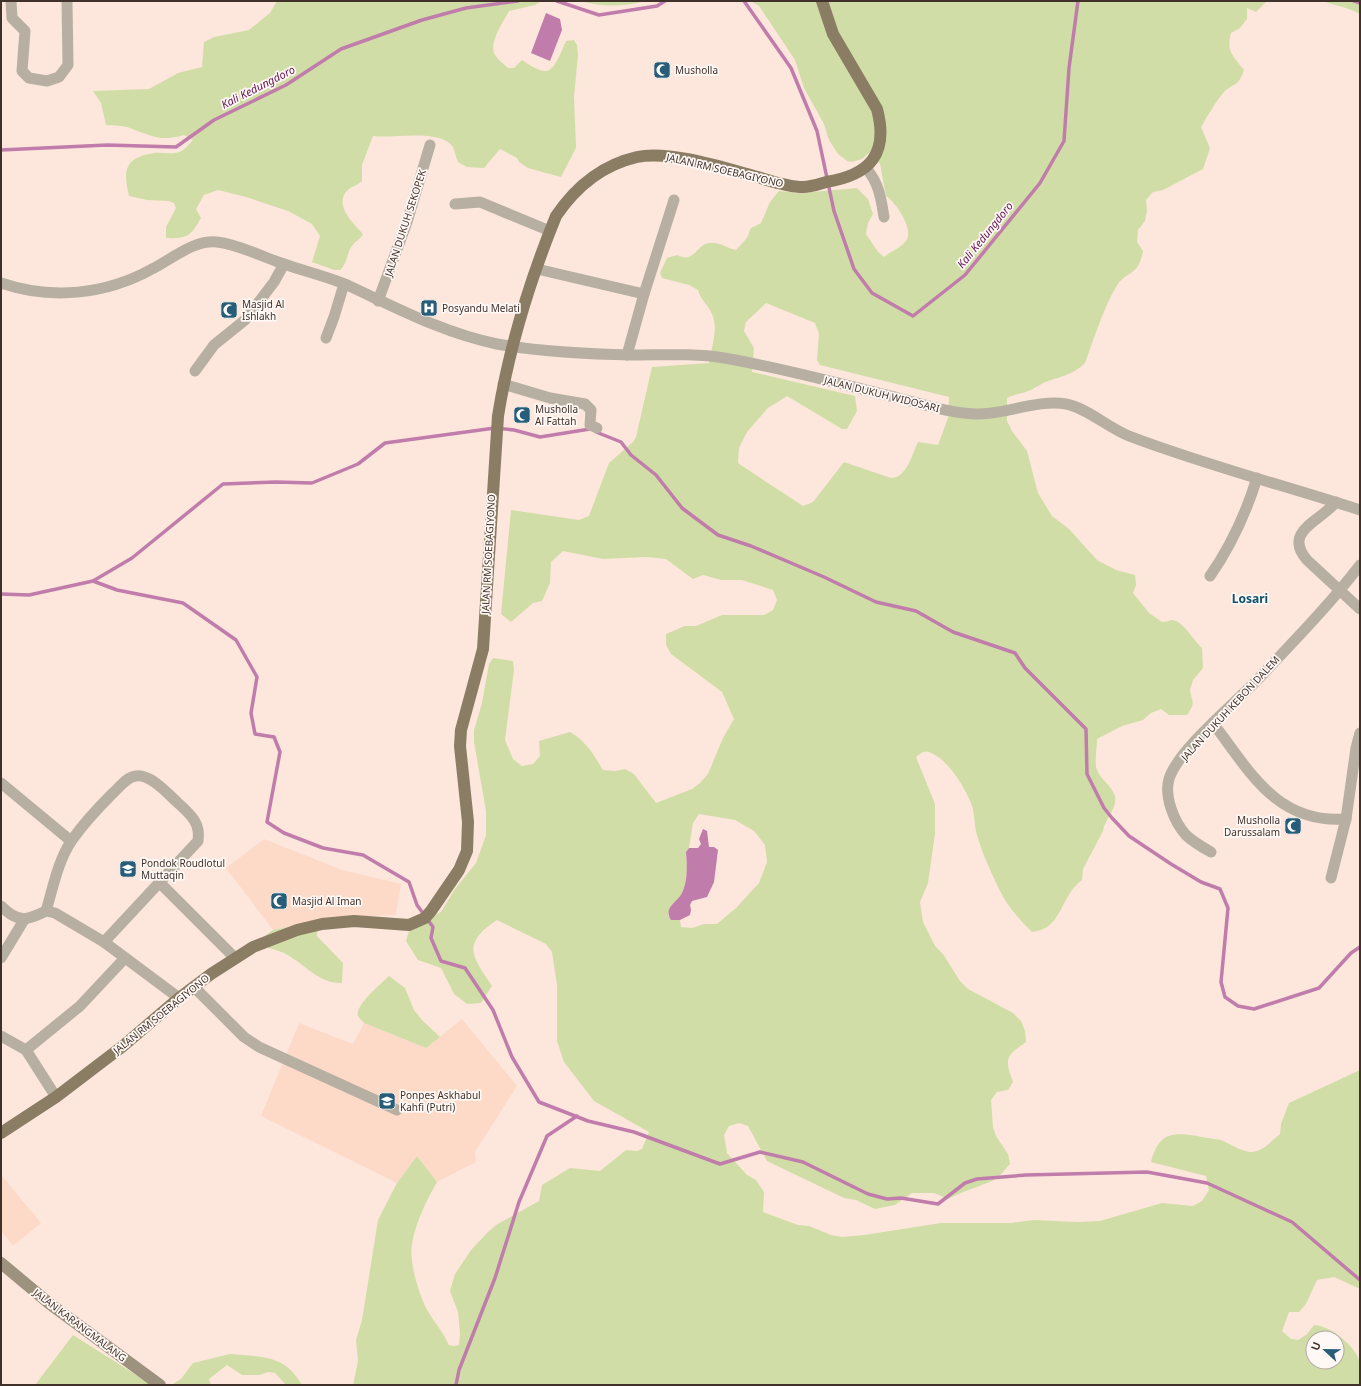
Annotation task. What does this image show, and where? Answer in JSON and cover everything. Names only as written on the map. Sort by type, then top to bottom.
[{"type":"main road","points":[[822,1],[833,34],[877,109],[880,120],[880,145],[874,158],[866,168]]},
{"type":"main road","name":"JALAN RM SOEBAGIYONO","points":[[1,1133],[56,1097],[123,1046],[179,998],[235,958],[270,940],[297,930],[322,924],[354,921],[402,926],[417,922],[431,911],[459,870],[467,851],[468,822],[460,746],[461,730],[483,649],[496,439],[503,384],[513,346],[550,231],[556,216],[580,187],[603,170],[637,157],[657,155],[680,158],[774,182],[802,187],[838,180],[866,168]]},
{"type":"street","points":[[11,1],[12,18],[25,31],[22,71],[29,78],[47,81],[59,77],[68,65],[67,1]]},
{"type":"street","name":"JALAN DUKUH SEKOPEK","points":[[378,301],[407,222],[430,145]]},
{"type":"street","points":[[866,168],[874,177],[880,190],[884,217]]},
{"type":"street","points":[[627,355],[644,294],[674,200]]},
{"type":"street","points":[[455,204],[480,202],[550,231]]},
{"type":"street","points":[[1,283],[34,292],[52,294],[94,291],[140,276],[188,248],[202,243],[214,242],[244,249],[344,284],[378,301],[460,334],[513,346]]},
{"type":"street","points":[[195,371],[214,345],[245,320],[274,282],[284,264]]},
{"type":"street","points":[[537,269],[644,294]]},
{"type":"street","points":[[326,338],[344,284]]},
{"type":"street","name":"JALAN DUKUH WIDOSARI","points":[[513,346],[567,352],[627,355],[702,355],[724,358],[781,369],[945,409],[974,414],[1050,403],[1063,403],[1077,407],[1106,425],[1129,436],[1257,478]]},
{"type":"street","points":[[503,384],[550,398],[585,404],[591,410],[590,425],[597,428]]},
{"type":"street","points":[[1210,576],[1230,542],[1251,496],[1257,478],[1360,510]]},
{"type":"street","points":[[1336,502],[1329,511],[1306,527],[1301,534],[1298,545],[1300,552],[1306,560],[1360,610]]},
{"type":"street","name":"JALAN DUKUH KEBON DALEM","points":[[1211,852],[1185,834],[1176,821],[1169,798],[1168,786],[1171,773],[1213,723],[1261,676],[1340,591],[1360,565]]},
{"type":"street","points":[[1213,723],[1262,787],[1281,804],[1302,814],[1321,820],[1346,819]]},
{"type":"street","points":[[1331,878],[1346,819],[1356,748],[1360,733]]},
{"type":"street","points":[[46,911],[60,867],[71,841],[100,806],[128,779],[136,776],[145,777],[158,785],[192,815],[199,835],[196,845],[159,882],[104,942]]},
{"type":"street","points":[[1,783],[71,841]]},
{"type":"street","points":[[159,882],[235,958]]},
{"type":"street","points":[[1,906],[9,913],[24,920],[35,917],[46,911],[54,913],[104,942],[179,998]]},
{"type":"street","points":[[1,958],[24,920]]},
{"type":"street","points":[[26,1050],[80,1006],[125,958]]},
{"type":"street","points":[[194,987],[244,1037],[259,1047],[397,1110]]},
{"type":"street","points":[[1,1036],[26,1050],[56,1097]]},
{"type":"street","name":"JALAN KARANGMALANG","points":[[1,1264],[50,1304],[160,1385]]},
{"type":"shaded area","points":[[546,13],[560,19],[562,30],[550,61],[531,53]]},
{"type":"shaded area","points":[[703,829],[707,831],[709,847],[714,847],[718,850],[714,882],[707,897],[692,901],[690,905],[690,915],[680,920],[671,920],[669,916],[670,908],[680,896],[684,888],[687,868],[686,852],[689,848],[698,848],[701,844],[699,839]]},
{"type":"shaded area","points":[[264,839],[342,870],[401,884],[396,915],[334,918],[273,930],[226,868]]},
{"type":"shaded area","name":"Ponpes Askhabul Kahfi (Putri)","points":[[462,1019],[517,1086],[475,1152],[476,1162],[437,1182],[417,1156],[397,1183],[261,1116],[299,1023],[353,1044],[364,1023],[426,1048]]},
{"type":"shaded area","points":[[1,1175],[41,1223],[13,1246],[1,1231]]},
{"type":"green space","points":[[277,1],[542,1],[535,5],[509,11],[495,38],[493,50],[496,57],[508,68],[514,68],[522,60],[536,69],[545,71],[552,68],[555,64],[566,41],[574,40],[577,45],[578,55],[574,97],[576,148],[561,177],[528,168],[519,162],[517,158],[500,149],[484,168],[467,167],[458,162],[453,147],[447,141],[438,138],[427,136],[373,136],[362,165],[362,181],[349,189],[344,195],[343,206],[346,213],[363,234],[352,246],[343,267],[340,270],[334,270],[312,262],[320,236],[312,224],[288,211],[246,197],[218,190],[204,195],[196,209],[201,218],[191,233],[179,238],[166,238],[166,227],[176,208],[174,203],[169,201],[147,200],[129,196],[126,172],[131,162],[137,158],[154,153],[179,152],[185,149],[193,140],[184,135],[162,138],[127,127],[106,125],[101,103],[93,91],[149,89],[178,73],[202,67],[204,42],[214,37],[249,30],[270,13]]},
{"type":"green space","points":[[580,1],[646,1],[613,6]]},
{"type":"green space","points":[[751,1],[1267,1],[1256,12],[1247,8],[1247,19],[1240,28],[1231,33],[1229,44],[1230,49],[1244,70],[1240,80],[1224,92],[1201,127],[1210,148],[1203,169],[1163,190],[1153,192],[1146,200],[1147,211],[1145,221],[1138,230],[1137,242],[1143,251],[1141,260],[1135,270],[1120,282],[1111,296],[1085,363],[1077,370],[1046,382],[1031,390],[1007,398],[1007,421],[1012,431],[1027,451],[1038,493],[1052,516],[1069,529],[1097,560],[1116,570],[1135,575],[1136,585],[1133,593],[1149,613],[1162,622],[1171,620],[1179,623],[1188,631],[1202,648],[1203,668],[1193,680],[1190,690],[1193,702],[1192,707],[1187,715],[1169,715],[1161,709],[1151,713],[1143,720],[1122,726],[1097,739],[1096,767],[1101,777],[1114,792],[1115,805],[1083,869],[1082,880],[1069,895],[1050,925],[1042,930],[1032,932],[1014,912],[999,889],[979,842],[971,803],[954,773],[942,760],[929,752],[922,753],[916,757],[935,804],[935,834],[928,883],[920,902],[923,922],[935,946],[943,954],[960,981],[968,989],[1013,1013],[1021,1021],[1025,1031],[1026,1042],[1011,1054],[1008,1062],[1008,1068],[1013,1082],[1008,1090],[997,1092],[991,1100],[993,1127],[996,1136],[1008,1154],[1010,1164],[996,1179],[948,1199],[934,1193],[912,1193],[895,1205],[875,1209],[856,1200],[844,1198],[767,1161],[748,1126],[739,1123],[729,1126],[724,1135],[727,1153],[747,1175],[756,1180],[764,1192],[763,1212],[798,1225],[809,1226],[831,1235],[842,1237],[864,1235],[941,1223],[1011,1223],[1034,1220],[1078,1222],[1100,1221],[1162,1203],[1193,1206],[1202,1201],[1209,1190],[1206,1176],[1151,1162],[1158,1144],[1163,1139],[1169,1136],[1183,1134],[1192,1135],[1221,1140],[1245,1151],[1252,1152],[1260,1150],[1280,1134],[1281,1124],[1289,1103],[1360,1070],[1360,1289],[1334,1277],[1317,1280],[1306,1304],[1299,1312],[1289,1312],[1282,1331],[1291,1339],[1298,1340],[1305,1335],[1305,1370],[1345,1370],[1345,1341],[1354,1350],[1358,1357],[1360,1363],[1360,1385],[353,1385],[358,1361],[356,1340],[362,1320],[378,1220],[397,1183],[417,1156],[437,1182],[425,1204],[416,1228],[411,1251],[413,1267],[425,1306],[449,1345],[454,1346],[459,1345],[460,1334],[458,1312],[450,1291],[455,1274],[471,1250],[496,1225],[539,1201],[542,1185],[570,1168],[600,1171],[626,1150],[637,1151],[642,1149],[649,1132],[594,1101],[564,1062],[557,1041],[557,985],[552,952],[546,944],[497,920],[486,928],[478,936],[474,944],[474,951],[475,958],[479,966],[492,986],[481,1003],[467,1004],[454,994],[441,968],[418,960],[406,941],[409,931],[441,912],[455,889],[476,863],[486,835],[486,811],[474,742],[474,730],[482,703],[489,664],[493,658],[513,661],[514,670],[505,740],[513,759],[522,766],[533,764],[540,756],[539,741],[570,732],[585,744],[603,770],[615,771],[625,769],[634,774],[656,803],[692,789],[700,783],[708,774],[723,738],[734,719],[722,692],[671,654],[666,645],[666,634],[685,626],[696,626],[722,615],[764,615],[773,610],[777,600],[773,590],[742,580],[721,580],[703,575],[693,579],[666,559],[646,557],[603,559],[563,551],[551,562],[550,583],[542,601],[533,603],[511,622],[501,614],[511,510],[579,520],[589,516],[609,463],[633,442],[636,437],[652,367],[709,363],[715,332],[712,314],[700,296],[698,290],[689,285],[662,278],[660,273],[667,258],[677,255],[683,257],[691,256],[705,244],[709,243],[719,244],[736,250],[747,238],[751,228],[761,223],[770,202],[779,191],[801,193],[857,188],[868,199],[873,214],[868,223],[866,234],[878,252],[884,257],[903,244],[908,237],[908,231],[903,218],[895,204],[886,196],[880,164],[870,152],[862,159],[852,162],[847,161],[838,154],[829,140],[824,124],[804,88],[795,60],[759,6]],"holes":[[[766,303],[815,323],[819,334],[817,360],[820,365],[949,397],[948,418],[938,445],[918,442],[905,470],[897,477],[891,478],[844,462],[813,502],[803,506],[738,463],[739,448],[747,432],[768,408],[787,396],[842,429],[847,429],[857,411],[855,396],[752,372],[754,348],[744,331],[746,322]],[[699,814],[735,820],[754,831],[765,845],[767,862],[759,883],[736,908],[717,924],[704,924],[692,928],[681,927],[680,920],[671,920],[668,915],[672,906],[681,895],[685,885],[687,868],[686,852],[689,848],[693,823]]]},
{"type":"green space","points":[[1323,1],[1360,1],[1360,14],[1351,10]]},
{"type":"green space","points":[[318,921],[317,936],[343,963],[342,983],[333,982],[318,977],[291,957],[269,948],[263,937],[273,930]]},
{"type":"green space","points":[[389,976],[405,988],[414,1010],[440,1037],[426,1048],[364,1023],[358,1016],[360,1007],[364,1001]]},
{"type":"green space","points":[[1314,1325],[1330,1330],[1310,1330]]},
{"type":"green space","points":[[73,1335],[152,1385],[35,1385]]},
{"type":"green space","points":[[230,1354],[262,1357],[280,1362],[295,1375],[302,1385],[286,1385],[275,1373],[268,1372],[259,1375],[242,1375],[227,1365],[209,1379],[211,1385],[171,1385],[181,1379],[193,1363]]},
{"type":"waterway","name":"Kali Kedungdoro","points":[[1,150],[107,145],[176,147],[214,120],[286,85],[341,49],[422,20],[466,8],[518,1]]},
{"type":"waterway","name":"Kali Kedungdoro","points":[[557,1],[599,15],[657,6],[665,1]]},
{"type":"waterway","name":"Kali Kedungdoro","points":[[744,1],[791,68],[817,131],[834,211],[854,269],[872,293],[913,316],[965,275],[1040,183],[1064,141],[1069,68],[1078,1]]},
{"type":"waterway","name":"Kali Kedungdoro","points":[[1354,1],[1360,3]]},
{"type":"waterway","points":[[1,594],[29,595],[93,581],[132,558],[223,484],[276,482],[312,483],[358,464],[385,443],[495,428],[514,430],[540,437],[590,429]]},
{"type":"waterway","points":[[596,432],[621,442],[631,455],[656,475],[682,508],[718,535],[751,546],[824,577],[876,602],[916,611],[953,632],[1015,653],[1025,668],[1086,729],[1087,774],[1104,808],[1112,818],[1129,836],[1171,864],[1201,882],[1220,889],[1228,908],[1221,982],[1225,997],[1238,1006],[1254,1009],[1319,988],[1351,953],[1360,947]]},
{"type":"waterway","points":[[93,581],[117,590],[183,603],[236,640],[257,677],[251,713],[255,734],[274,737],[280,752],[267,822],[284,833],[323,848],[363,855],[409,882],[417,905],[433,927],[431,938],[441,961],[465,968],[493,1010],[512,1057],[539,1102],[588,1121],[634,1132],[720,1164],[760,1152],[803,1162],[868,1194],[887,1199],[901,1198],[938,1204],[965,1183],[977,1179],[1026,1175],[1147,1172],[1207,1183],[1292,1222],[1360,1280]]},
{"type":"waterway","points":[[456,1385],[459,1370],[495,1278],[519,1202],[547,1136],[577,1116]]},
{"type":"place","name":"Musholla","points":[[662,70]]},
{"type":"place","name":"Posyandu Melati","points":[[429,308]]},
{"type":"place","name":"Masjid Al Ishlakh","points":[[229,310]]},
{"type":"place","name":"Musholla Al Fattah","points":[[522,415]]},
{"type":"place","name":"Musholla Darussalam","points":[[1293,826]]},
{"type":"place","name":"Pondok Roudlotul Muttaqin","points":[[128,869]]},
{"type":"place","name":"Masjid Al Iman","points":[[279,901]]},
{"type":"place","name":"Ponpes Askhabul Kahfi (Putri)","points":[[387,1101]]},
{"type":"district","name":"Losari","points":[[1250,599]]}]
